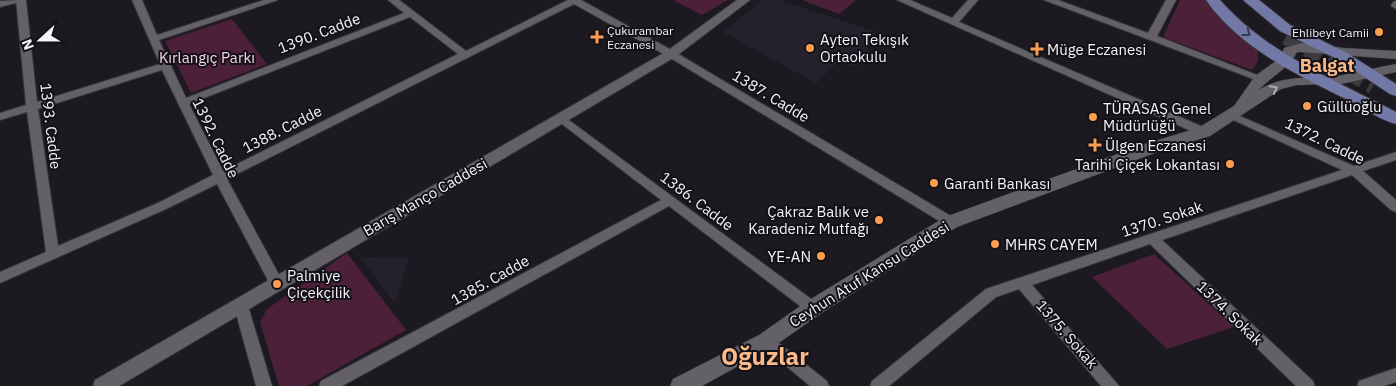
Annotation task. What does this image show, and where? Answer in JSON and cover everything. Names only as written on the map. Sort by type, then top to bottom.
[{"type":"main road","points":[[1213,0],[1247,33],[1287,60],[1396,119]]},
{"type":"main road","points":[[1228,0],[1245,16],[1281,38],[1240,0]]},
{"type":"main road","points":[[1250,0],[1285,28],[1304,39],[1336,52],[1396,110]]},
{"type":"main road","name":"Ceyhun Atuf Kansu Caddesi","points":[[1233,116],[1260,78],[1273,66],[1287,60],[1289,51],[1295,48],[1310,46],[1336,52],[1396,55]]},
{"type":"main road","name":"Ceyhun Atuf Kansu Caddesi","points":[[681,386],[766,341],[813,308],[951,222],[1154,147],[1204,132],[1233,116],[1276,86],[1322,80],[1341,80],[1367,84],[1396,68]]},
{"type":"main road","points":[[1367,84],[1396,91]]},
{"type":"main road","points":[[1367,84],[1396,99]]},
{"type":"street","points":[[0,4],[16,0]]},
{"type":"street","name":"1393. Cadde","points":[[21,0],[32,107],[53,255]]},
{"type":"street","name":"1392. Cadde","points":[[136,0],[182,103],[219,178],[278,284]]},
{"type":"street","points":[[153,39],[272,0]]},
{"type":"street","points":[[393,0],[465,55]]},
{"type":"street","name":"1387. Cadde","points":[[575,0],[671,54],[951,222]]},
{"type":"street","name":"1388. Cadde","points":[[0,278],[219,178],[575,0]]},
{"type":"street","name":"Barış Manço Caddesi","points":[[102,386],[671,54],[744,0]]},
{"type":"street","points":[[902,0],[1204,132]]},
{"type":"street","points":[[954,22],[973,0]]},
{"type":"street","points":[[1049,0],[1260,78]]},
{"type":"street","points":[[1152,37],[1171,0]]},
{"type":"street","name":"1390. Cadde","points":[[182,103],[410,14]]},
{"type":"street","points":[[0,117],[165,66]]},
{"type":"street","name":"1372. Cadde","points":[[1233,116],[1355,171],[1396,207]]},
{"type":"street","name":"1386. Cadde","points":[[562,119],[813,308]]},
{"type":"street","name":"1370. Sokak","points":[[878,386],[991,294],[1396,156]]},
{"type":"street","name":"1385. Cadde","points":[[327,386],[669,201]]},
{"type":"street","name":"1374. Sokak","points":[[1153,239],[1307,386]]},
{"type":"street","name":"1375. Sokak","points":[[1022,283],[1111,386]]},
{"type":"street","points":[[242,306],[264,386]]},
{"type":"street","points":[[766,341],[821,386]]},
{"type":"street","points":[[1365,386],[1396,375]]},
{"type":"shaded area","name":"Ayten Tekışık Ortaokulu","points":[[762,0],[779,0],[876,32],[858,66],[836,63],[816,83],[723,32]]},
{"type":"shaded area","points":[[360,257],[409,258],[395,303]]},
{"type":"green space","points":[[673,0],[728,0],[702,15]]},
{"type":"green space","points":[[802,0],[856,0],[839,14]]},
{"type":"green space","points":[[1180,0],[1206,0],[1258,50],[1258,61],[1252,70],[1163,37]]},
{"type":"green space","name":"Kırlangıç Parkı","points":[[232,19],[267,64],[191,93],[165,41]]},
{"type":"green space","points":[[347,253],[406,330],[307,386],[279,386],[260,322],[267,309]]},
{"type":"green space","points":[[1154,254],[1234,327],[1167,349],[1092,277]]},
{"type":"tunnel","points":[[1286,37],[1373,86]]},
{"type":"place","name":"Ehlibeyt Camii","points":[[1379,32]]},
{"type":"place","name":"Çukurambar Eczanesi","points":[[597,37]]},
{"type":"place","name":"Ayten Tekışık Ortaokulu","points":[[810,48]]},
{"type":"place","name":"Müge Eczanesi","points":[[1037,49]]},
{"type":"place","name":"Güllüoğlu","points":[[1307,106]]},
{"type":"place","name":"TÜRASAŞ Genel Müdürlüğü","points":[[1093,117]]},
{"type":"place","name":"Ülgen Eczanesi","points":[[1095,145]]},
{"type":"place","name":"Tarihi Çiçek Lokantası","points":[[1230,164]]},
{"type":"place","name":"Garanti Bankası","points":[[934,183]]},
{"type":"place","name":"Çakraz Balık ve Karadeniz Mutfağı","points":[[879,220]]},
{"type":"place","name":"MHRS CAYEM","points":[[995,244]]},
{"type":"place","name":"YE-AN","points":[[821,256]]},
{"type":"place","name":"Palmiye Çiçekçilik","points":[[277,284]]},
{"type":"district","name":"Balgat","points":[[1327,65]]},
{"type":"district","name":"Oğuzlar","points":[[765,356]]}]
